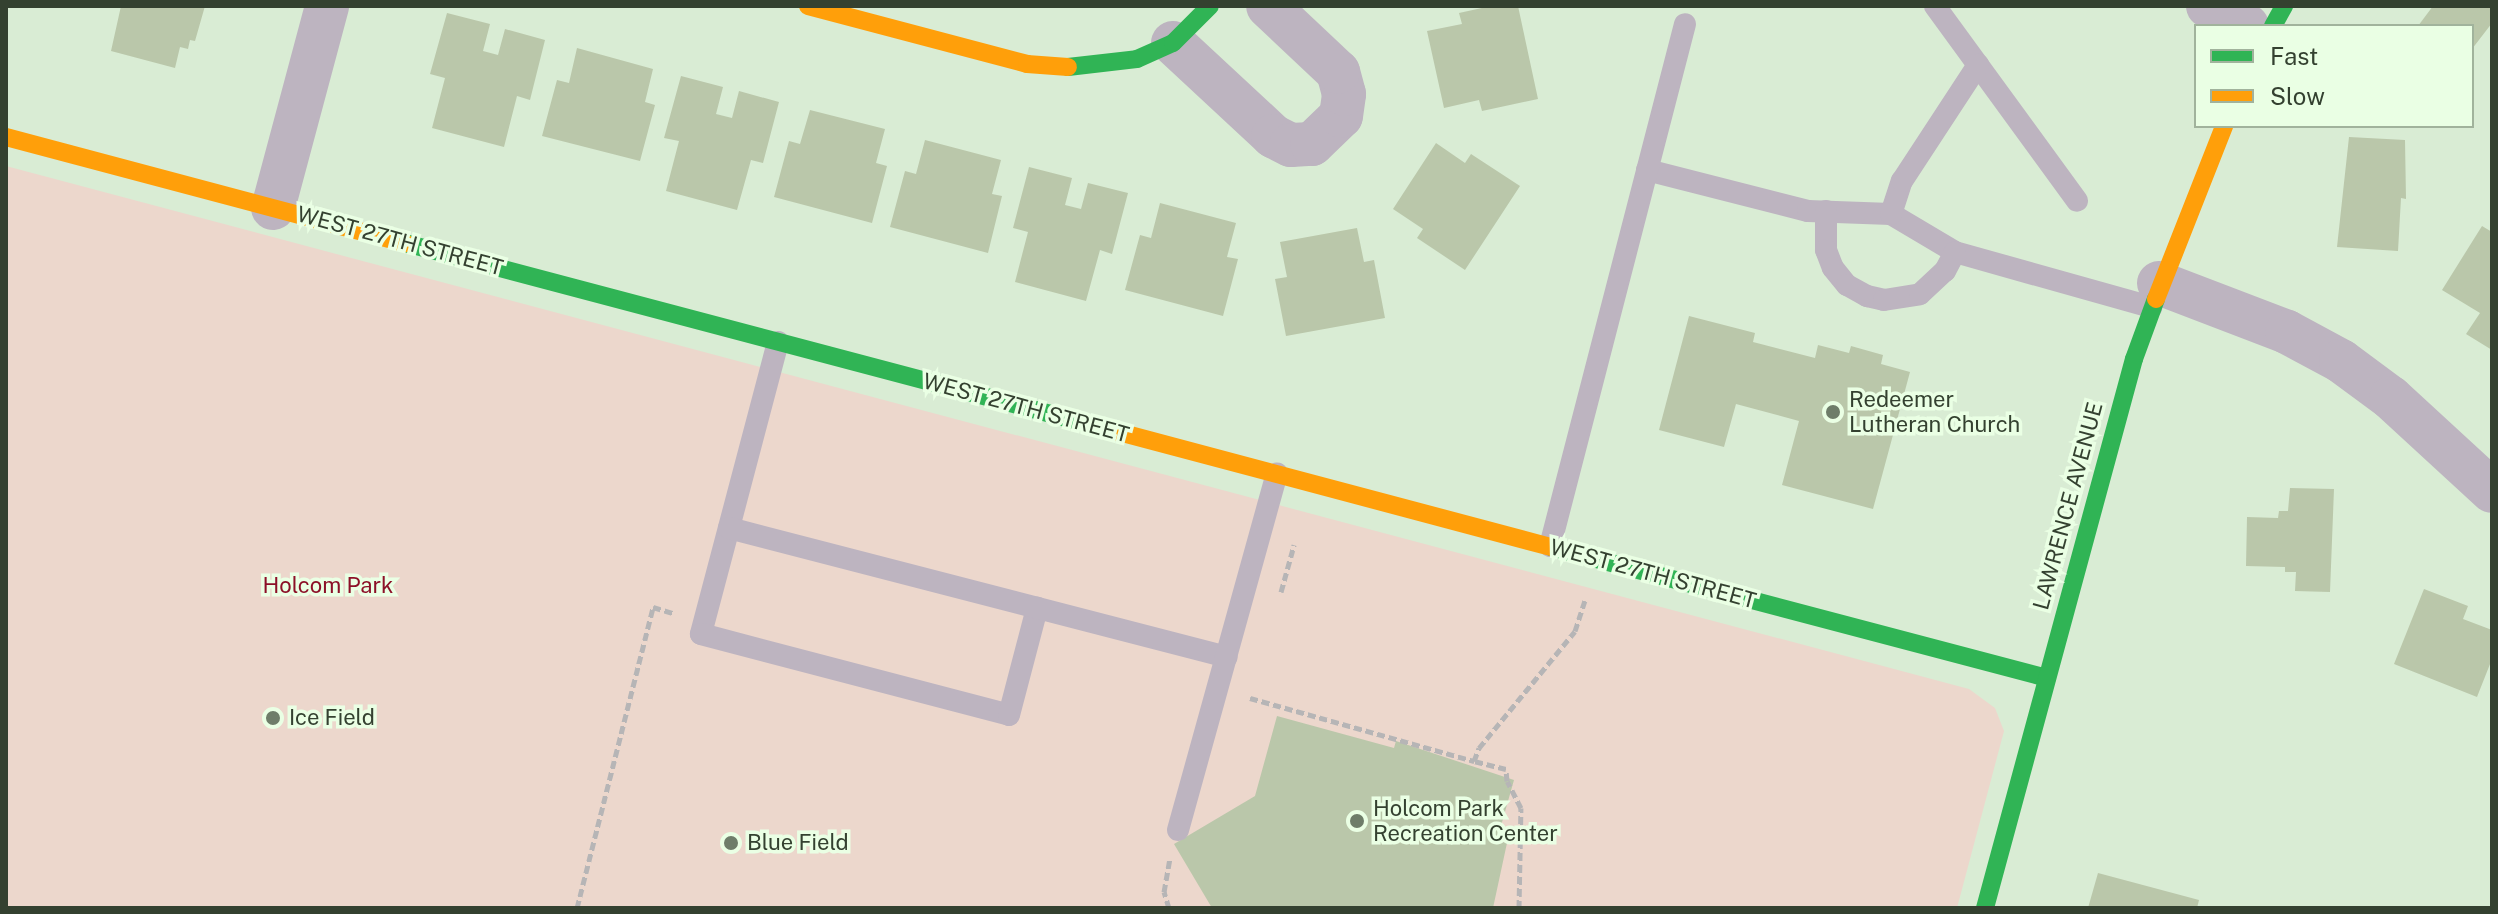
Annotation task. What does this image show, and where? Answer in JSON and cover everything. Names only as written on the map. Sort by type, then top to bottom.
[{"type":"street","points":[[273,208],[327,6]]},
{"type":"street","points":[[808,6],[1027,64],[1085,68],[1137,59],[1173,43],[1210,6]]},
{"type":"street","points":[[1173,43],[1273,136],[1291,145],[1312,144],[1341,116],[1344,94],[1338,72],[1268,6]]},
{"type":"street","points":[[2208,6],[2243,24]]},
{"type":"street","points":[[2274,24],[2284,6]]},
{"type":"street","name":"LAWRENCE AVENUE","points":[[1985,908],[2155,295],[2223,128]]},
{"type":"street","name":"WEST 27TH STREET","points":[[6,137],[2047,678]]},
{"type":"street","points":[[2155,295],[2287,332],[2341,361],[2391,398],[2492,491]]},
{"type":"lane","points":[[1935,6],[2077,201]]},
{"type":"lane","points":[[1550,546],[1685,24]]},
{"type":"lane","points":[[1891,214],[1902,181],[1978,65]]},
{"type":"lane","points":[[1647,170],[1826,211],[1891,214],[1955,252],[2155,295]]},
{"type":"lane","points":[[1826,211],[1826,250],[1833,268],[1847,285],[1867,296],[1884,300],[1920,294],[1945,271],[1955,252]]},
{"type":"lane","points":[[778,342],[701,634],[1009,715],[1037,608]]},
{"type":"lane","points":[[1178,830],[1277,474]]},
{"type":"lane","points":[[729,528],[1227,657]]},
{"type":"path","points":[[1278,601],[1294,545]]},
{"type":"path","points":[[1474,761],[1479,748],[1575,631],[1585,601]]},
{"type":"path","points":[[577,908],[653,607],[684,615]]},
{"type":"path","points":[[1254,686],[1249,700],[1506,769],[1507,781],[1521,808],[1519,908]]},
{"type":"path","points":[[1169,908],[1166,873],[1178,830]]},
{"type":"green space","name":"Holcom Park","points":[[6,166],[1969,689],[1995,708],[2004,731],[1957,908],[6,908]]},
{"type":"building","points":[[121,6],[205,6],[195,41],[190,40],[188,49],[180,47],[175,68],[111,51]]},
{"type":"building","points":[[1491,6],[1518,6],[1538,99],[1482,111],[1479,100],[1444,108],[1427,31],[1462,24],[1459,13]]},
{"type":"building","points":[[2433,6],[2492,6],[2492,23],[2474,46],[2474,24],[2420,24]]},
{"type":"building","points":[[447,13],[490,24],[483,51],[498,55],[505,29],[545,40],[530,100],[517,96],[504,147],[432,128],[445,78],[430,74]]},
{"type":"building","points":[[577,48],[653,69],[645,102],[655,105],[640,161],[542,136],[557,80],[569,83]]},
{"type":"building","points":[[681,76],[723,87],[716,114],[732,118],[739,91],[779,102],[763,163],[751,160],[737,210],[666,191],[679,141],[664,138]]},
{"type":"building","points":[[810,110],[885,129],[876,163],[887,166],[872,223],[774,197],[789,141],[800,144]]},
{"type":"building","points":[[2349,137],[2405,140],[2406,199],[2401,198],[2398,251],[2337,247]]},
{"type":"building","points":[[925,140],[1001,160],[992,194],[1002,196],[988,253],[890,227],[905,171],[916,174]]},
{"type":"building","points":[[1436,143],[1465,163],[1471,154],[1520,186],[1465,270],[1417,238],[1423,229],[1393,209]]},
{"type":"building","points":[[1029,167],[1072,178],[1065,205],[1081,209],[1088,183],[1128,193],[1112,254],[1100,250],[1086,301],[1015,282],[1028,232],[1013,228]]},
{"type":"building","points":[[1160,203],[1236,223],[1227,257],[1238,259],[1223,316],[1125,290],[1140,235],[1151,238]]},
{"type":"building","points":[[2482,226],[2492,232],[2492,350],[2466,334],[2480,313],[2442,290]]},
{"type":"building","points":[[1357,228],[1364,262],[1374,260],[1385,318],[1286,336],[1275,279],[1287,277],[1280,242]]},
{"type":"building","name":"Redeemer Lutheran Church","points":[[1689,316],[1755,333],[1753,342],[1815,358],[1818,345],[1849,353],[1851,346],[1883,355],[1881,364],[1910,372],[1873,509],[1782,485],[1799,421],[1736,404],[1724,447],[1659,430]]},
{"type":"building","points":[[2290,488],[2334,489],[2330,592],[2295,591],[2296,572],[2285,572],[2285,567],[2246,566],[2247,517],[2278,518],[2279,511],[2288,511]]},
{"type":"building","points":[[2424,589],[2468,606],[2463,619],[2492,630],[2492,659],[2477,697],[2394,664]]},
{"type":"building","name":"Holcom Park Recreation Center","points":[[1277,716],[1394,748],[1396,741],[1514,780],[1497,840],[1507,843],[1493,908],[1212,908],[1174,844],[1255,796]]},
{"type":"building","points":[[2098,873],[2199,900],[2197,908],[2088,908]]},
{"type":"traffic: fast","points":[[1068,67],[1137,59],[1173,43],[1210,6]]},
{"type":"traffic: fast","points":[[2274,24],[2284,6]]},
{"type":"traffic: fast","points":[[405,243],[1100,427]]},
{"type":"traffic: fast","points":[[1985,908],[2134,359],[2156,299]]},
{"type":"traffic: fast","points":[[1551,547],[2047,678]]},
{"type":"traffic: slow","points":[[808,6],[1027,64],[1068,67]]},
{"type":"traffic: slow","points":[[2156,299],[2223,128]]},
{"type":"traffic: slow","points":[[6,137],[405,243]]},
{"type":"traffic: slow","points":[[1100,427],[1551,547]]},
{"type":"place","name":"Redeemer Lutheran Church","points":[[1833,412]]},
{"type":"place","name":"Ice Field","points":[[273,718]]},
{"type":"place","name":"Holcom Park Recreation Center","points":[[1357,821]]},
{"type":"place","name":"Blue Field","points":[[731,843]]}]
